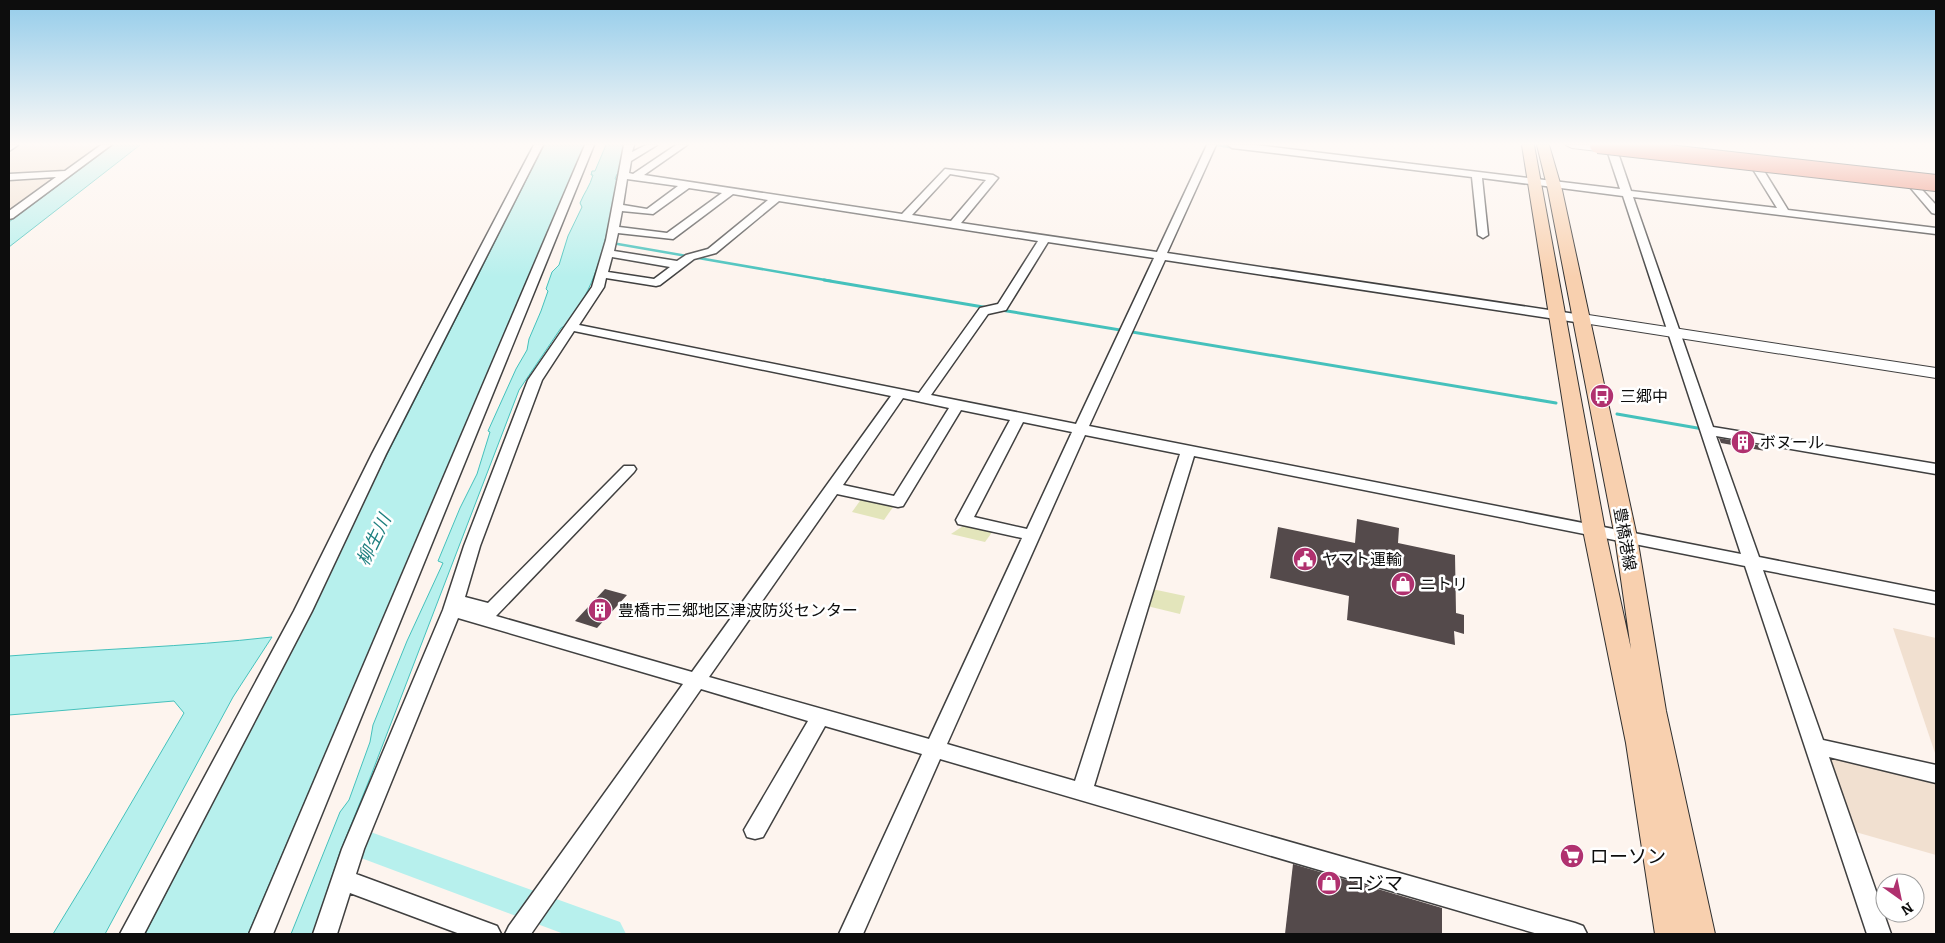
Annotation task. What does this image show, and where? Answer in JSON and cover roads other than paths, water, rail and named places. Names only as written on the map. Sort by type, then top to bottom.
[{"type":"main road","name":"豊橋港線","points":[[1544,189],[1557,316],[1594,530],[1639,744],[1671,934]]},
{"type":"main road","name":"豊橋港線","points":[[1545,189],[1582,319],[1626,537],[1653,711],[1700,934]]},
{"type":"street","points":[[9,216],[47,189]]},
{"type":"street","points":[[132,934],[304,609],[380,453],[517,189]]},
{"type":"street","points":[[261,934],[572,189]]},
{"type":"street","points":[[325,934],[353,848],[453,606],[476,537],[535,380],[598,287],[621,189]]},
{"type":"street","points":[[618,207],[649,212],[681,189]]},
{"type":"street","points":[[719,189],[1936,373]]},
{"type":"street","points":[[905,217],[931,189]]},
{"type":"street","points":[[954,224],[984,189]]},
{"type":"street","points":[[851,934],[1192,189]]},
{"type":"street","points":[[1478,189],[1483,235]]},
{"type":"street","points":[[1583,189],[1935,232]]},
{"type":"street","points":[[1626,189],[1879,934]]},
{"type":"street","points":[[1771,189],[1788,214]]},
{"type":"street","points":[[1916,189],[1936,211]]},
{"type":"street","points":[[610,242],[669,237],[731,191]]},
{"type":"street","points":[[601,274],[656,283],[691,257],[712,251],[777,198]]},
{"type":"street","points":[[923,398],[984,311],[1002,307],[1045,238]]},
{"type":"street","points":[[610,242],[678,265]]},
{"type":"street","points":[[572,327],[1081,430],[1936,598]]},
{"type":"street","points":[[517,934],[900,393]]},
{"type":"street","points":[[833,488],[898,502],[958,404]]},
{"type":"street","points":[[1019,416],[964,520],[1032,535]]},
{"type":"street","points":[[1708,430],[1936,469]]},
{"type":"street","points":[[1082,792],[1188,451]]},
{"type":"street","points":[[488,615],[629,468]]},
{"type":"street","points":[[453,606],[488,615],[697,681],[820,717],[1575,934]]},
{"type":"street","points":[[755,830],[820,717]]},
{"type":"street","points":[[1815,746],[1936,774]]},
{"type":"street","points":[[343,880],[489,934]]},
{"type":"water","points":[[54,189],[83,189],[9,247],[9,222]]},
{"type":"water","name":"柳生川","points":[[522,189],[567,189],[248,934],[145,934],[297,639],[372,484]]},
{"type":"water","points":[[587,189],[615,189],[600,260],[588,290],[572,318],[561,328],[519,390],[340,852],[313,934],[291,934],[340,812],[349,800],[370,742],[373,725],[407,641],[443,563],[438,561],[460,508],[477,474],[490,432],[488,431],[516,369],[527,350],[529,339],[548,291],[546,289],[552,272],[559,265],[568,236],[582,207],[580,203]]},
{"type":"water","points":[[272,637],[233,697],[105,934],[53,934],[184,713],[174,701],[9,715],[9,656]]},
{"type":"waterway","points":[[612,243],[831,281]]},
{"type":"waterway","points":[[824,280],[989,308]]},
{"type":"waterway","points":[[1001,310],[1556,403]]},
{"type":"waterway","points":[[1617,414],[1703,429]]},
{"type":"waterway","points":[[365,845],[608,934]]},
{"type":"place","name":"三郷中","points":[[1602,396]]},
{"type":"place","name":"ボヌール","points":[[1743,442]]},
{"type":"place","name":"ヤマト運輸","points":[[1305,559]]},
{"type":"place","name":"ニトリ","points":[[1403,584]]},
{"type":"place","name":"豊橋市三郷地区津波防災センター","points":[[600,610]]},
{"type":"place","name":"ローソン","points":[[1572,856]]},
{"type":"place","name":"コジマ","points":[[1329,883]]}]
